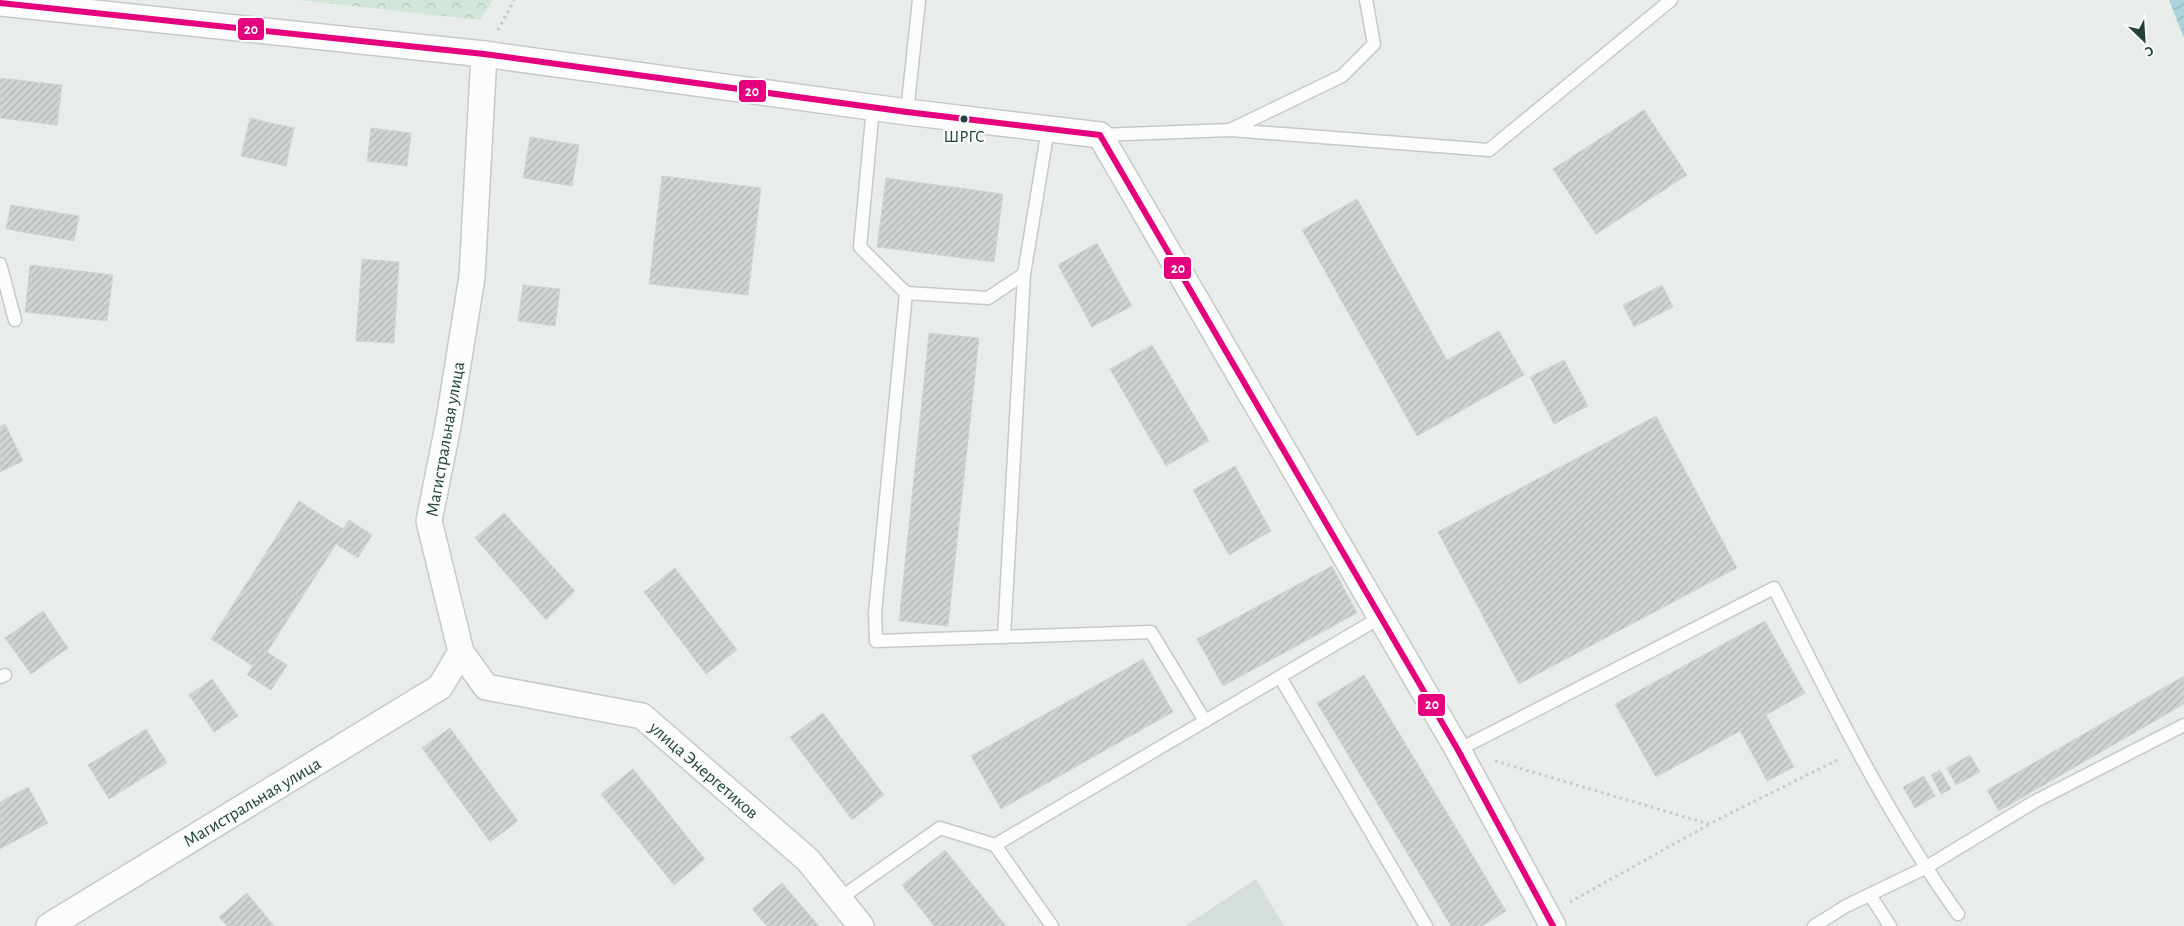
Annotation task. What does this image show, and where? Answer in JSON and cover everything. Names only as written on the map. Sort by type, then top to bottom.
[{"type":"street","points":[[0,3],[484,54],[907,112],[1100,135],[1458,750],[1550,920]]},
{"type":"street","name":"Магистральная улица","points":[[49,926],[440,687],[461,652],[429,521],[448,426],[472,277],[484,54]]},
{"type":"street","name":"улица Энергетиков","points":[[461,652],[486,687],[642,716],[808,860],[861,926]]},
{"type":"lane","points":[[907,112],[919,0]]},
{"type":"lane","points":[[1230,130],[1342,76],[1374,44],[1366,0]]},
{"type":"lane","points":[[1100,135],[1230,130],[1489,150],[1671,0]]},
{"type":"lane","points":[[873,107],[860,247],[906,293],[988,298],[1024,274]]},
{"type":"lane","points":[[1004,637],[1024,274],[1048,129]]},
{"type":"lane","points":[[0,264],[15,320]]},
{"type":"lane","points":[[906,293],[876,613],[876,641],[1151,632],[1206,721]]},
{"type":"lane","points":[[1458,750],[1774,588],[1856,750],[1925,868],[1958,914]]},
{"type":"lane","points":[[995,845],[1381,617]]},
{"type":"lane","points":[[1280,677],[1426,926]]},
{"type":"lane","points":[[1814,926],[1870,895],[1925,868],[2034,802],[2184,725]]},
{"type":"lane","points":[[839,899],[940,828],[995,845],[1052,926]]},
{"type":"lane","points":[[1870,895],[1890,926]]},
{"type":"path","points":[[1458,750],[1709,824]]},
{"type":"path","points":[[1550,920],[1709,824],[1856,750]]},
{"type":"shaded area","points":[[1256,879],[1284,926],[1185,926]]},
{"type":"green space","points":[[298,0],[493,0],[480,20]]},
{"type":"water","points":[[2169,0],[2184,0],[2184,38]]},
{"type":"building","points":[[0,78],[62,85],[57,125],[0,118]]},
{"type":"building","points":[[1644,110],[1687,175],[1596,234],[1553,169]]},
{"type":"building","points":[[250,118],[294,128],[286,166],[241,156]]},
{"type":"building","points":[[371,128],[411,133],[407,166],[367,161]]},
{"type":"building","points":[[530,137],[579,145],[572,186],[523,178]]},
{"type":"building","points":[[662,176],[761,188],[748,295],[649,284]]},
{"type":"building","points":[[886,178],[1003,194],[994,262],[877,247]]},
{"type":"building","points":[[1357,199],[1447,360],[1499,331],[1524,375],[1417,436],[1302,230]]},
{"type":"building","points":[[11,205],[79,216],[74,241],[6,229]]},
{"type":"building","points":[[1097,243],[1132,306],[1092,327],[1058,265]]},
{"type":"building","points":[[362,259],[399,262],[394,343],[356,341]]},
{"type":"building","points":[[30,265],[113,275],[107,321],[25,312]]},
{"type":"building","points":[[523,285],[560,289],[555,326],[518,321]]},
{"type":"building","points":[[1662,285],[1673,307],[1634,327],[1623,305]]},
{"type":"building","points":[[929,333],[979,338],[948,626],[899,621]]},
{"type":"building","points":[[1152,345],[1209,441],[1166,466],[1110,369]]},
{"type":"building","points":[[1564,360],[1588,406],[1554,424],[1530,377]]},
{"type":"building","points":[[1656,416],[1737,568],[1519,684],[1438,532]]},
{"type":"building","points":[[5,424],[23,461],[0,472],[0,427]]},
{"type":"building","points":[[1235,466],[1271,531],[1229,555],[1193,490]]},
{"type":"building","points":[[299,501],[343,529],[349,520],[372,535],[358,558],[336,544],[267,652],[287,665],[271,690],[247,675],[253,666],[211,639]]},
{"type":"building","points":[[504,513],[575,591],[546,620],[475,538]]},
{"type":"building","points":[[1332,566],[1357,613],[1223,686],[1197,639]]},
{"type":"building","points":[[675,568],[737,650],[706,674],[644,592]]},
{"type":"building","points":[[43,611],[68,648],[31,674],[5,638]]},
{"type":"building","points":[[1765,621],[1805,693],[1766,715],[1794,767],[1767,781],[1740,731],[1656,777],[1615,704]]},
{"type":"building","points":[[1143,659],[1173,712],[1001,809],[971,756]]},
{"type":"building","points":[[1364,675],[1506,911],[1482,926],[1451,926],[1317,703]]},
{"type":"building","points":[[2184,676],[2184,704],[1999,811],[1987,790]]},
{"type":"building","points":[[212,679],[238,716],[214,732],[189,695]]},
{"type":"building","points":[[823,713],[884,795],[852,820],[790,737]]},
{"type":"building","points":[[450,728],[518,821],[490,842],[422,748]]},
{"type":"building","points":[[146,729],[167,763],[109,799],[88,765]]},
{"type":"building","points":[[1970,755],[1980,772],[1956,785],[1947,768]]},
{"type":"building","points":[[633,769],[705,859],[674,885],[601,794]]},
{"type":"building","points":[[1940,770],[1951,789],[1941,794],[1931,775]]},
{"type":"building","points":[[1924,776],[1935,796],[1915,808],[1903,787]]},
{"type":"building","points":[[28,787],[48,823],[0,849],[0,802]]},
{"type":"building","points":[[945,850],[1006,926],[934,926],[902,885]]},
{"type":"building","points":[[782,883],[819,926],[767,926],[752,909]]},
{"type":"building","points":[[247,893],[274,926],[227,926],[219,917]]},
{"type":"transit line","name":"20","points":[[0,3],[484,54],[907,112],[1100,135],[1458,750],[1553,926]]},
{"type":"place","name":"ШРГС","points":[[964,119]]}]
